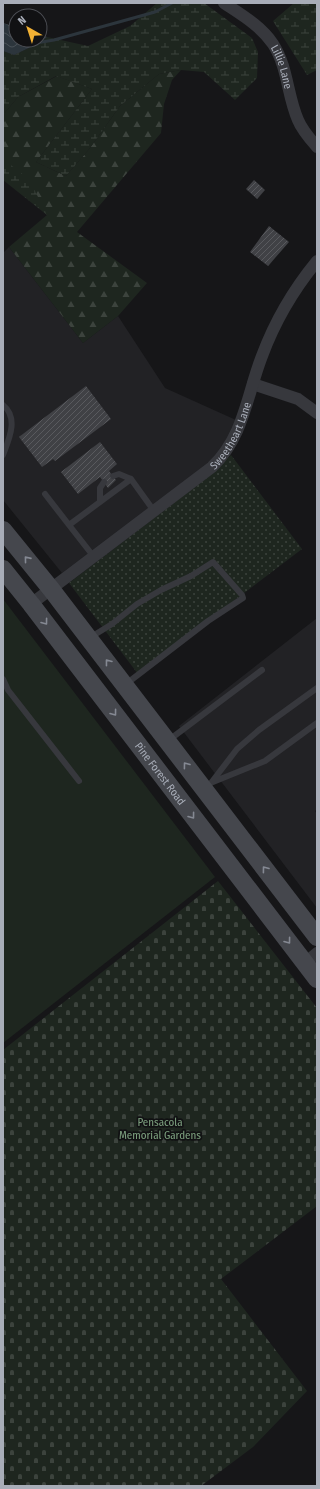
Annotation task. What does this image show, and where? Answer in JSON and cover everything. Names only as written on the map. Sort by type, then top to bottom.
[{"type":"main road","points":[[3,530],[51,588],[168,741],[207,785],[317,937]]},
{"type":"main road","name":"Pine Forest Road","points":[[3,569],[269,916],[311,958],[317,979]]},
{"type":"main road","points":[[135,740],[155,724]]},
{"type":"main road","points":[[269,916],[289,900]]},
{"type":"street","name":"Lillie Lane","points":[[224,3],[254,23],[265,33],[273,45],[281,59],[298,120],[317,147]]},
{"type":"street","name":"Sweetheart Lane","points":[[31,604],[212,467],[225,454],[235,438],[261,357],[279,317],[317,260]]},
{"type":"street","points":[[253,384],[298,399],[317,413]]},
{"type":"lane","points":[[3,405],[12,420],[11,433],[3,455]]},
{"type":"lane","points":[[113,476],[119,474],[131,479],[154,511]]},
{"type":"lane","points":[[69,525],[131,479]]},
{"type":"lane","points":[[100,502],[100,488],[104,482]]},
{"type":"lane","points":[[45,494],[69,525],[90,560]]},
{"type":"lane","points":[[89,638],[112,624],[137,604],[161,590],[191,576],[213,562],[242,594],[243,598],[208,621],[125,685]]},
{"type":"lane","points":[[168,741],[262,670]]},
{"type":"lane","points":[[3,679],[8,690],[79,781]]},
{"type":"lane","points":[[207,785],[237,749],[259,730],[317,688]]},
{"type":"lane","points":[[207,785],[265,761],[317,723]]},
{"type":"shaded area","points":[[9,247],[83,343],[118,316],[165,388],[236,420],[230,434],[220,450],[209,462],[62,573],[3,500],[3,253]]},
{"type":"shaded area","points":[[317,618],[317,809],[315,811],[317,814],[317,908],[179,726]]},
{"type":"green space","points":[[157,3],[204,3],[252,38],[258,52],[257,78],[235,100],[204,72],[181,70],[159,74],[120,106],[90,148],[66,176],[36,162],[92,89],[56,76],[18,97],[3,115],[3,51],[14,55],[29,48],[48,48],[48,37],[88,46],[130,26]]},
{"type":"green space","points":[[294,3],[317,3],[317,70],[307,75],[273,21]]},
{"type":"green space","points":[[181,70],[172,80],[164,104],[161,133],[77,232],[147,283],[118,316],[83,343],[9,247],[47,215],[3,159],[3,115],[18,97],[57,76],[92,89],[36,162],[66,176],[90,148],[120,106],[159,74]]},
{"type":"green space","points":[[3,159],[29,179],[47,215],[3,180]]},
{"type":"green space","points":[[231,455],[302,549],[138,674],[69,583],[216,471]]},
{"type":"green space","points":[[3,599],[215,877],[3,1043]]},
{"type":"green space","name":"Pensacola Memorial Gardens","points":[[218,881],[317,1008],[317,1206],[221,1279],[307,1391],[253,1447],[201,1486],[3,1486],[3,1050]]},
{"type":"water","points":[[3,23],[8,25],[8,48],[29,48],[14,55],[3,51]]},
{"type":"building","points":[[254,180],[265,190],[257,199],[246,189]]},
{"type":"building","points":[[269,226],[289,242],[268,266],[250,252]]},
{"type":"building","points":[[86,386],[111,419],[55,461],[53,459],[42,467],[19,437]]},
{"type":"building","points":[[100,442],[117,464],[109,471],[116,480],[108,488],[100,477],[78,494],[61,472]]},
{"type":"waterway","points":[[48,41],[155,12],[172,3]]}]
